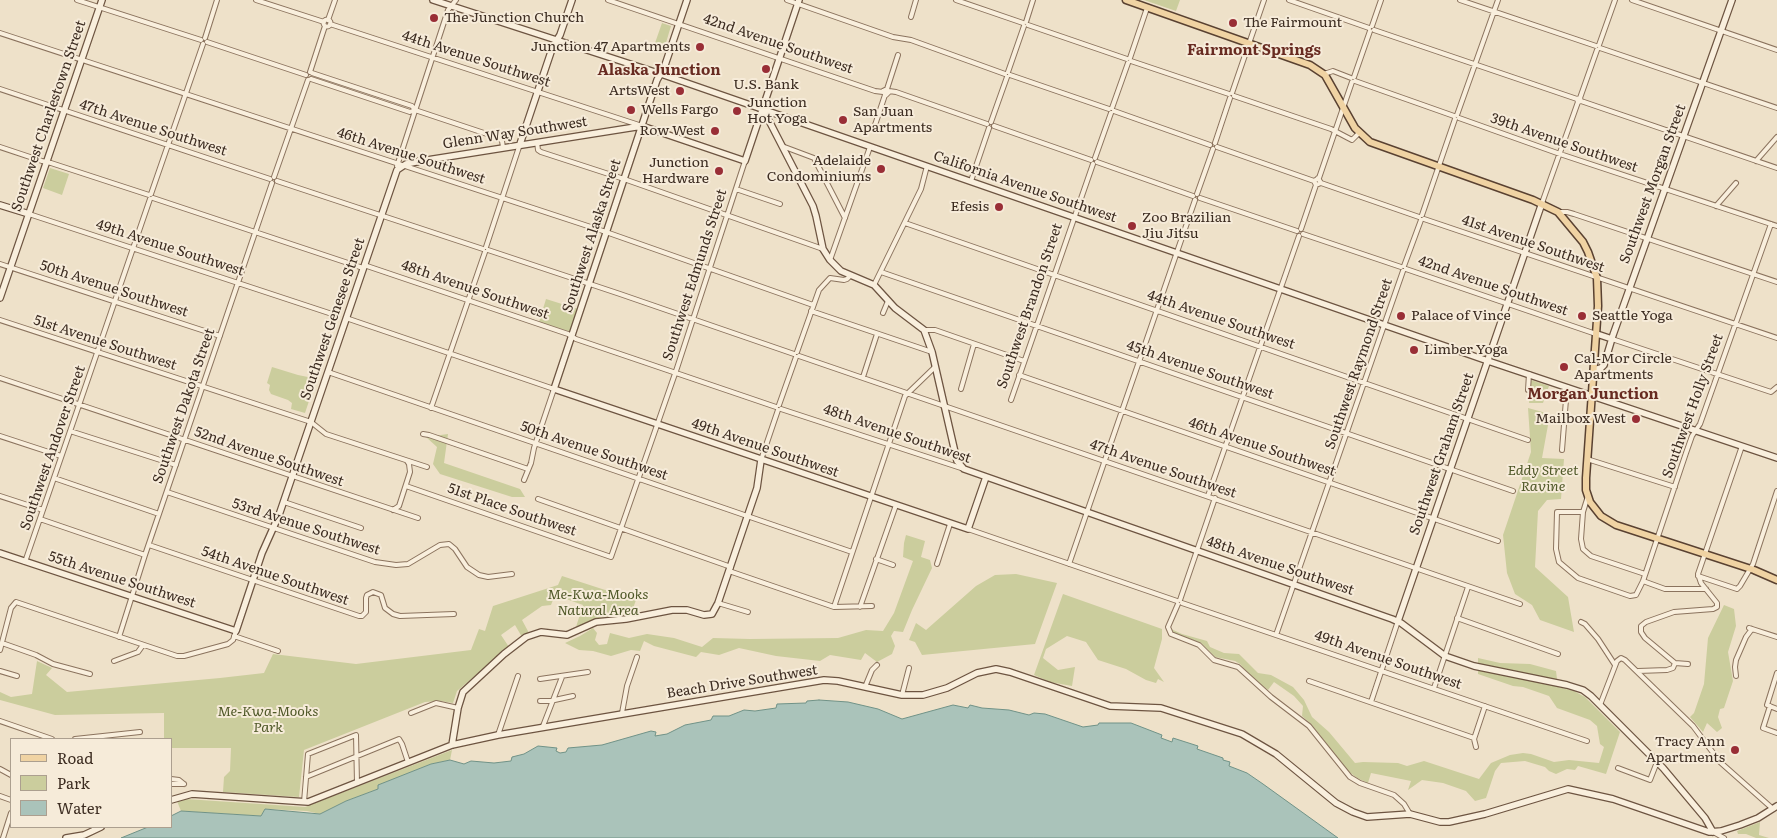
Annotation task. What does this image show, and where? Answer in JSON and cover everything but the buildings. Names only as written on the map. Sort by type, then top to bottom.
[{"type":"main road","points":[[1126,0],[1317,68],[1332,85],[1359,133],[1377,146],[1542,203],[1558,212],[1567,221],[1588,252],[1597,278],[1597,334],[1586,478],[1588,496],[1597,512],[1610,522],[1750,569],[1777,580]]},
{"type":"street","points":[[77,0],[306,75],[309,80],[410,112],[415,110]]},
{"type":"street","name":"Southwest Charlestown Street","points":[[0,298],[102,0]]},
{"type":"street","name":"Southwest Andover Street","points":[[25,562],[217,0]]},
{"type":"street","name":"44th Avenue Southwest","points":[[256,0],[745,161]]},
{"type":"street","points":[[306,75],[311,72],[335,0]]},
{"type":"street","name":"California Avenue Southwest","points":[[433,0],[661,74],[1488,361],[1777,458]]},
{"type":"street","points":[[400,165],[415,110],[448,10],[456,0]]},
{"type":"street","points":[[431,408],[503,198],[552,46],[558,40],[572,0]]},
{"type":"street","name":"42nd Avenue Southwest","points":[[608,0],[875,91],[896,92],[1507,304],[1771,392],[1777,387]]},
{"type":"street","name":"Southwest Alaska Street","points":[[524,480],[657,80],[661,74],[686,0]]},
{"type":"street","name":"41st Avenue Southwest","points":[[787,0],[799,2],[893,37],[911,40],[1525,254],[1777,338]]},
{"type":"street","points":[[911,17],[916,0]]},
{"type":"street","points":[[956,0],[1231,95],[1335,132],[1352,140],[1359,133]]},
{"type":"street","points":[[971,181],[1033,0]]},
{"type":"street","points":[[1069,564],[1264,0]]},
{"type":"street","points":[[1289,0],[1777,168]]},
{"type":"street","points":[[1208,496],[1381,0]]},
{"type":"street","points":[[1460,0],[1777,108]]},
{"type":"street","name":"Southwest Raymond Street","points":[[1276,635],[1498,0]]},
{"type":"street","name":"Southwest Graham Street","points":[[1370,702],[1542,203],[1615,0]]},
{"type":"street","points":[[1632,0],[1777,50]]},
{"type":"street","name":"Southwest Morgan Street","points":[[1594,370],[1604,365],[1664,189],[1732,0]]},
{"type":"street","name":"Southwest Edmunds Street","points":[[612,557],[676,372],[799,2]]},
{"type":"street","name":"Southwest Brandon Street","points":[[1011,400],[1147,8]]},
{"type":"street","name":"46th Avenue Southwest","points":[[0,32],[606,232],[813,305]]},
{"type":"street","points":[[875,125],[898,55]]},
{"type":"street","name":"39th Avenue Southwest","points":[[1324,74],[1333,71],[1353,80],[1560,154],[1777,226]]},
{"type":"street","points":[[311,72],[499,138],[502,141],[503,147]]},
{"type":"street","name":"Southwest Dakota Street","points":[[119,637],[148,545],[311,72]]},
{"type":"street","name":"47th Avenue Southwest","points":[[0,89],[693,319],[1520,604]]},
{"type":"street","points":[[763,109],[813,206],[823,249],[830,260],[841,271],[874,285],[888,301],[924,330],[932,352],[957,461],[964,469]]},
{"type":"street","points":[[614,117],[620,122],[622,129]]},
{"type":"street","name":"Glenn Way Southwest","points":[[400,165],[520,144],[642,126]]},
{"type":"street","points":[[1756,161],[1777,137]]},
{"type":"street","points":[[537,142],[538,150],[541,152],[624,178],[823,249]]},
{"type":"street","points":[[782,146],[814,158],[845,218]]},
{"type":"street","points":[[830,260],[870,146]]},
{"type":"street","name":"48th Avenue Southwest","points":[[0,147],[468,300],[1294,584],[1398,621],[1445,656],[1484,668],[1576,688],[1588,693],[1657,762],[1705,818],[1713,832]]},
{"type":"street","name":"Southwest Genesee Street","points":[[143,645],[180,656],[228,644],[232,641],[253,580],[284,502],[395,173],[400,165]]},
{"type":"street","points":[[874,285],[921,189],[927,166]]},
{"type":"street","points":[[1716,206],[1736,183]]},
{"type":"street","points":[[736,189],[780,204]]},
{"type":"street","name":"49th Avenue Southwest","points":[[0,205],[332,314]]},
{"type":"street","points":[[1558,212],[1574,214],[1777,282]]},
{"type":"street","points":[[1567,221],[1574,214]]},
{"type":"street","name":"44th Avenue Southwest","points":[[904,223],[1528,440]]},
{"type":"street","name":"Southwest Holly Street","points":[[1583,512],[1558,511],[1556,549],[1562,565],[1578,578],[1630,596],[1636,595],[1658,539],[1692,436],[1700,424],[1770,224]]},
{"type":"street","name":"50th Avenue Southwest","points":[[0,264],[220,336]]},
{"type":"street","name":"45th Avenue Southwest","points":[[881,272],[1512,491]]},
{"type":"street","points":[[452,745],[461,695],[515,645],[530,635],[541,632],[567,635],[596,622],[626,619],[672,610],[686,610],[704,615],[710,615],[715,611],[759,482],[761,460],[819,290],[830,278],[844,280],[850,276]]},
{"type":"street","points":[[883,313],[888,301]]},
{"type":"street","points":[[811,311],[932,352]]},
{"type":"street","name":"49th Avenue Southwest","points":[[346,318],[1587,740]]},
{"type":"street","name":"51st Avenue Southwest","points":[[0,320],[311,422],[326,434],[428,467]]},
{"type":"street","points":[[924,330],[935,330],[1024,361]]},
{"type":"street","points":[[863,377],[877,334]]},
{"type":"street","points":[[961,389],[974,344]]},
{"type":"street","points":[[834,607],[906,393],[935,367]]},
{"type":"street","name":"50th Avenue Southwest","points":[[328,372],[852,552]]},
{"type":"street","points":[[1528,374],[1528,390]]},
{"type":"street","name":"46th Avenue Southwest","points":[[1019,375],[1498,541]]},
{"type":"street","name":"52nd Avenue Southwest","points":[[0,378],[418,518]]},
{"type":"street","points":[[1562,450],[1567,387]]},
{"type":"street","points":[[70,431],[176,466]]},
{"type":"street","points":[[423,434],[528,470]]},
{"type":"street","points":[[0,436],[61,456]]},
{"type":"street","points":[[1688,664],[1675,664],[1645,638],[1641,632],[1642,626],[1646,622],[1674,612],[1712,609],[1717,606],[1716,601],[1698,576],[1742,446]]},
{"type":"street","points":[[1587,459],[1675,487]]},
{"type":"street","points":[[393,510],[399,506],[410,472],[409,464],[406,461]]},
{"type":"street","points":[[54,478],[159,514]]},
{"type":"street","points":[[968,529],[986,478]]},
{"type":"street","name":"51st Place Southwest","points":[[406,486],[612,557]]},
{"type":"street","points":[[1698,576],[1737,588],[1745,580],[1777,491]]},
{"type":"street","name":"53rd Avenue Southwest","points":[[167,492],[375,562],[396,566],[408,564],[440,545],[449,544],[455,549],[466,567],[479,575],[488,577],[512,574]]},
{"type":"street","points":[[0,496],[43,510]]},
{"type":"street","points":[[1588,496],[1583,512],[1581,545],[1586,552],[1591,556],[1645,574]]},
{"type":"street","points":[[1215,498],[1168,630],[1174,636],[1199,645],[1214,660],[1238,667],[1249,679],[1309,726],[1350,777],[1360,783],[1394,795],[1404,804],[1410,814]]},
{"type":"street","points":[[538,499],[834,607],[872,606]]},
{"type":"street","points":[[284,502],[361,528]]},
{"type":"street","points":[[860,607],[896,505]]},
{"type":"street","points":[[40,519],[145,555]]},
{"type":"street","points":[[937,564],[950,524]]},
{"type":"street","name":"54th Avenue Southwest","points":[[148,545],[359,616],[366,612],[367,595],[373,592],[381,595],[385,608],[393,614],[400,616],[454,614]]},
{"type":"street","name":"55th Avenue Southwest","points":[[0,553],[132,596],[278,651]]},
{"type":"street","points":[[876,559],[893,565]]},
{"type":"street","points":[[1643,581],[1665,589],[1706,589]]},
{"type":"street","points":[[1434,688],[1468,587]]},
{"type":"street","points":[[0,650],[11,608],[16,602],[143,645],[138,652],[114,662]]},
{"type":"street","points":[[718,603],[748,612]]},
{"type":"street","points":[[1458,618],[1558,654]]},
{"type":"street","points":[[1582,622],[1598,639],[1615,665]]},
{"type":"street","points":[[1736,676],[1736,660],[1750,628],[1777,637]]},
{"type":"street","points":[[2,642],[36,654],[53,664],[90,674]]},
{"type":"street","points":[[622,713],[627,686],[637,657]]},
{"type":"street","points":[[1600,705],[1615,665],[1620,658],[1625,660],[1693,726],[1720,762],[1775,807],[1740,825],[1713,832]]},
{"type":"street","points":[[1638,671],[1667,670],[1673,668],[1675,664]]},
{"type":"street","points":[[864,687],[876,665]]},
{"type":"street","points":[[902,695],[909,668]]},
{"type":"street","name":"Beach Drive Southwest","points":[[172,800],[186,795],[304,802],[452,745],[498,734],[817,681],[838,681],[902,695],[923,695],[948,688],[976,672],[996,669],[1110,706],[1161,708],[1242,734],[1276,754],[1333,800],[1362,816],[1410,814],[1440,822],[1454,822],[1568,789],[1612,799],[1702,831],[1713,832],[1724,838]]},
{"type":"street","points":[[0,671],[17,676]]},
{"type":"street","points":[[540,680],[588,672]]},
{"type":"street","points":[[1777,673],[1763,728],[1777,733]]},
{"type":"street","points":[[498,734],[518,676]]},
{"type":"street","points":[[543,726],[562,677]]},
{"type":"street","points":[[1309,681],[1474,738]]},
{"type":"street","points":[[540,701],[573,696]]},
{"type":"street","points":[[411,713],[436,703],[458,708]]},
{"type":"street","points":[[1476,747],[1474,738],[1485,706]]},
{"type":"street","points":[[1768,706],[1777,709]]},
{"type":"street","points":[[0,721],[49,738]]},
{"type":"street","points":[[84,738],[140,732]]},
{"type":"street","points":[[304,802],[308,754],[356,735],[357,782]]},
{"type":"street","points":[[306,777],[399,739],[408,762]]},
{"type":"street","points":[[1618,768],[1650,780],[1657,762]]},
{"type":"street","points":[[172,780],[179,780],[184,784],[186,795]]},
{"type":"street","points":[[172,784],[184,784]]},
{"type":"street","points":[[3,838],[10,816]]},
{"type":"street","points":[[66,838],[84,835],[100,828]]},
{"type":"green space","points":[[1144,0],[1180,0],[1176,11]]},
{"type":"green space","points":[[662,23],[671,26],[665,46],[655,43]]},
{"type":"green space","points":[[50,168],[69,174],[62,195],[43,188]]},
{"type":"green space","points":[[546,299],[578,309],[571,332],[539,322]]},
{"type":"green space","points":[[272,367],[313,378],[311,395],[305,413],[291,409],[292,403],[288,400],[271,394],[269,390],[270,385],[267,383]]},
{"type":"green space","points":[[1531,380],[1549,386],[1543,403],[1529,403]]},
{"type":"green space","name":"Eddy Street Ravine","points":[[1528,408],[1550,414],[1542,458],[1564,459],[1561,499],[1547,500],[1538,511],[1535,567],[1568,597],[1574,632],[1540,620],[1532,605],[1515,594],[1507,573],[1503,535],[1531,452]]},
{"type":"green space","points":[[448,434],[444,463],[520,489],[525,497],[512,497],[440,474],[433,464],[437,447],[426,437]]},
{"type":"green space","points":[[906,535],[925,541],[921,557],[930,560],[932,568],[903,632],[894,631],[891,636],[895,646],[892,654],[877,662],[865,653],[861,660],[830,655],[820,661],[776,656],[739,648],[719,655],[701,652],[696,657],[654,646],[644,641],[640,651],[631,650],[611,656],[593,651],[579,650],[565,643],[593,628],[597,633],[595,640],[599,645],[607,644],[610,633],[629,638],[647,634],[674,638],[702,647],[713,638],[838,638],[866,630],[883,631],[894,613],[913,561],[903,557]]},
{"type":"green space","points":[[1016,574],[1057,583],[1035,644],[922,655],[915,642],[909,640],[916,623],[926,630],[976,586],[995,575]]},
{"type":"green space","name":"Me-Kwa-Mooks Park","points":[[562,576],[636,600],[631,614],[599,618],[576,627],[583,605],[555,595],[551,605],[542,606],[522,620],[529,633],[522,637],[515,625],[501,635],[509,647],[457,691],[453,703],[440,701],[425,702],[304,750],[299,797],[223,792],[224,777],[230,771],[231,748],[172,748],[172,738],[164,738],[164,713],[55,715],[0,700],[0,692],[11,697],[32,694],[37,661],[52,668],[46,675],[67,692],[264,673],[273,654],[356,664],[471,650],[479,629],[485,631],[493,606],[558,585]]},
{"type":"green space","points":[[1063,594],[1162,629],[1162,639],[1154,668],[1164,682],[1158,679],[1156,683],[1146,680],[1126,669],[1098,660],[1086,642],[1067,636],[1046,649],[1043,658],[1058,670],[1075,667],[1072,686],[1050,682],[1034,675]]},
{"type":"green space","points":[[1724,605],[1734,609],[1736,626],[1728,652],[1733,681],[1724,708],[1720,709],[1718,717],[1722,728],[1717,732],[1707,723],[1703,732],[1690,717],[1694,713],[1704,684],[1708,638]]},
{"type":"green space","points":[[1171,629],[1207,641],[1210,647],[1224,653],[1239,654],[1258,673],[1271,675],[1293,687],[1304,700],[1312,717],[1329,732],[1355,763],[1398,763],[1407,766],[1424,761],[1479,779],[1491,763],[1510,755],[1523,753],[1554,762],[1569,760],[1599,763],[1604,747],[1600,744],[1597,726],[1590,720],[1557,708],[1549,696],[1478,674],[1478,658],[1500,663],[1530,664],[1556,671],[1558,687],[1574,691],[1585,697],[1620,732],[1606,774],[1578,766],[1575,770],[1567,769],[1556,774],[1545,767],[1525,761],[1501,763],[1495,771],[1486,798],[1475,801],[1466,791],[1443,783],[1422,780],[1408,790],[1411,781],[1371,773],[1368,783],[1348,771],[1311,724],[1302,716],[1303,706],[1294,696],[1274,682],[1268,690],[1251,677],[1240,664],[1235,661],[1215,657],[1201,643],[1174,633]]},
{"type":"green space","points":[[452,750],[450,760],[431,764],[379,785],[378,789],[346,801],[320,814],[307,811],[265,809],[261,816],[181,811],[177,801],[186,799],[305,807]]},
{"type":"green space","points":[[1760,822],[1759,835],[1769,838],[1756,838],[1746,834],[1738,834],[1737,831]]},
{"type":"water","points":[[807,701],[848,702],[878,709],[902,719],[953,705],[968,708],[970,705],[1009,710],[1029,715],[1034,713],[1045,714],[1083,727],[1098,725],[1099,723],[1131,723],[1162,735],[1161,738],[1172,742],[1173,738],[1198,746],[1197,749],[1223,758],[1223,760],[1230,762],[1229,766],[1247,773],[1338,838],[121,838],[146,828],[172,828],[172,816],[181,811],[261,816],[265,809],[320,814],[346,801],[378,789],[378,785],[431,764],[450,760],[464,764],[471,761],[494,763],[511,761],[512,757],[524,754],[538,746],[557,748],[556,751],[560,753],[566,752],[568,748],[602,745],[651,731],[656,732],[655,736],[667,734],[685,725],[711,720],[713,716],[729,716],[744,710],[755,711],[776,708],[777,704],[806,703]]},
{"type":"place","name":"The Junction Church","points":[[434,18]]},
{"type":"place","name":"The Fairmount","points":[[1233,23]]},
{"type":"place","name":"Junction 47 Apartments","points":[[700,47]]},
{"type":"place","name":"U.S. Bank","points":[[766,69]]},
{"type":"place","name":"ArtsWest","points":[[680,91]]},
{"type":"place","name":"Wells Fargo","points":[[631,110]]},
{"type":"place","name":"Junction Hot Yoga","points":[[737,111]]},
{"type":"place","name":"San Juan Apartments","points":[[843,120]]},
{"type":"place","name":"Row West","points":[[715,131]]},
{"type":"place","name":"Adelaide Condominiums","points":[[881,169]]},
{"type":"place","name":"Junction Hardware","points":[[719,171]]},
{"type":"place","name":"Efesis","points":[[999,207]]},
{"type":"place","name":"Zoo Brazilian Jiu Jitsu","points":[[1132,226]]},
{"type":"place","name":"Palace of Vince","points":[[1401,316]]},
{"type":"place","name":"Seattle Yoga","points":[[1582,316]]},
{"type":"place","name":"Limber Yoga","points":[[1414,350]]},
{"type":"place","name":"Cal-Mor Circle Apartments","points":[[1564,367]]},
{"type":"place","name":"Mailbox West","points":[[1636,419]]},
{"type":"place","name":"Tracy Ann Apartments","points":[[1735,750]]},
{"type":"district","name":"Fairmont Springs","points":[[1254,51]]},
{"type":"district","name":"Alaska Junction","points":[[659,71]]},
{"type":"district","name":"Morgan Junction","points":[[1593,395]]},
{"type":"park label","name":"Me-Kwa-Mooks Natural Area","points":[[598,604]]}]
